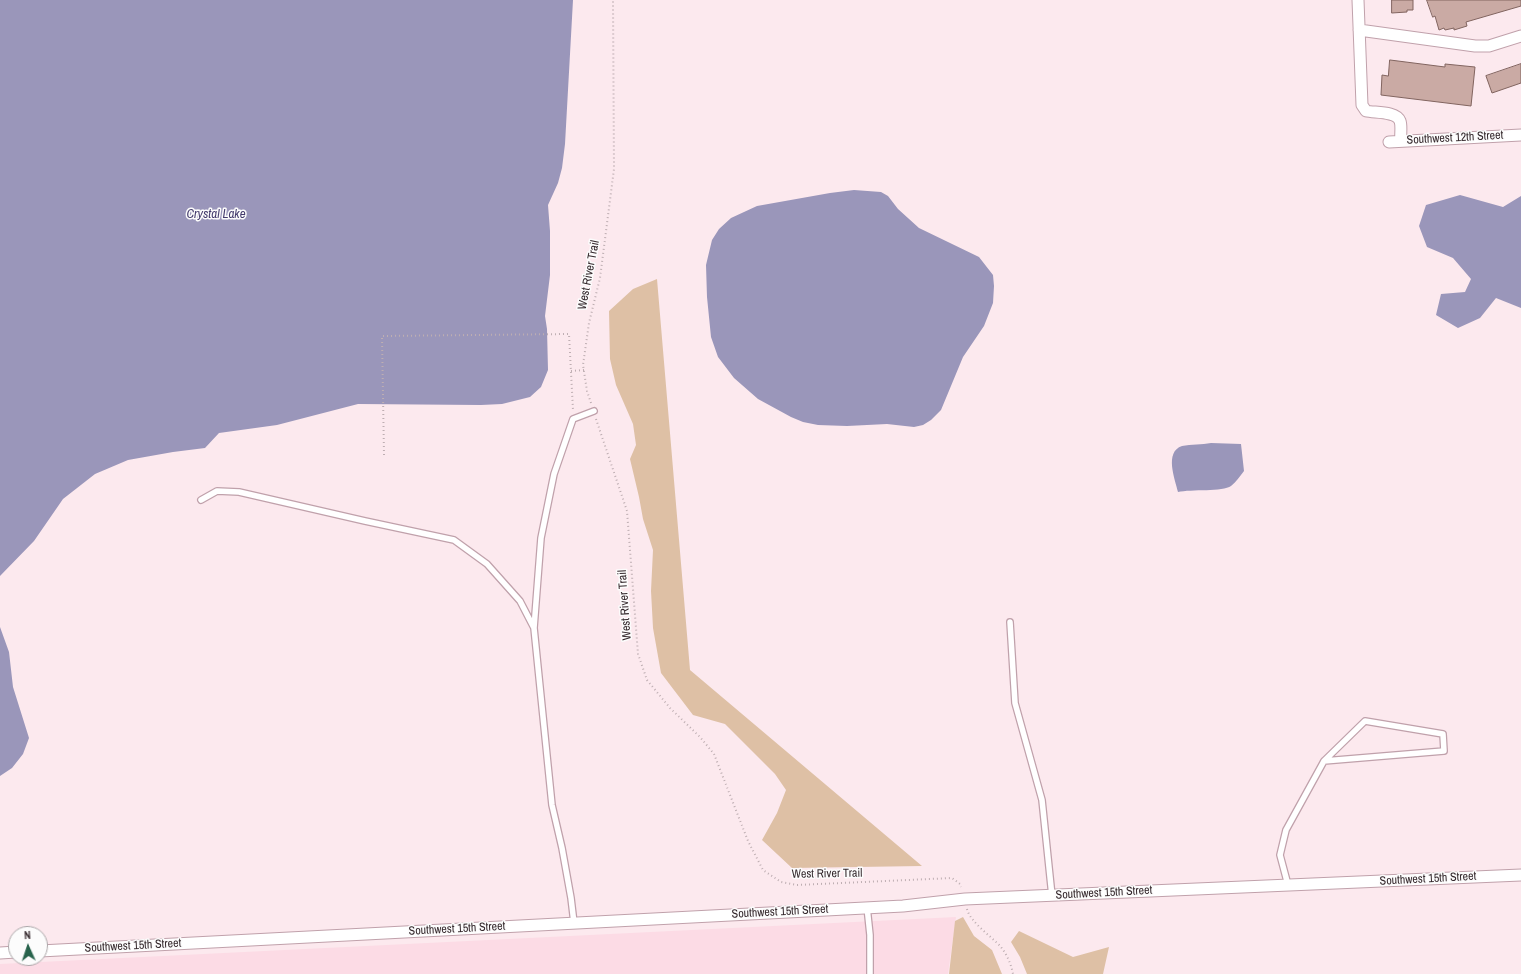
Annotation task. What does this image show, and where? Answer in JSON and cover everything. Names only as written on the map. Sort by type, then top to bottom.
[{"type":"street","points":[[1358,0],[1362,105],[1366,111],[1375,113],[1389,113],[1396,117],[1400,121],[1401,141]]},
{"type":"street","points":[[1359,30],[1475,46],[1489,46],[1521,36]]},
{"type":"street","name":"Southwest 12th Street","points":[[1389,142],[1521,135]]},
{"type":"street","name":"Southwest 15th Street","points":[[48,951],[867,907],[965,899],[1521,875]]},
{"type":"lane","points":[[574,923],[562,848],[552,805],[534,628],[541,538],[554,474],[573,419],[594,411]]},
{"type":"lane","points":[[201,500],[217,491],[239,492],[454,540],[487,564],[520,601],[534,628]]},
{"type":"lane","points":[[1010,622],[1015,703],[1042,800],[1052,896]]},
{"type":"lane","points":[[1288,885],[1280,856],[1286,830],[1324,761],[1365,721],[1444,734],[1444,751],[1324,761]]},
{"type":"lane","points":[[867,907],[870,935],[870,974]]},
{"type":"path","name":"West River Trail","points":[[613,0],[614,169],[600,278],[589,323],[583,365],[587,391],[627,511],[638,654],[647,680],[670,708],[700,737],[714,754],[748,841],[763,870],[781,882],[797,885],[952,878],[960,884],[968,912],[979,926],[1001,948],[1010,962],[1013,974]]},
{"type":"path","points":[[384,455],[382,336],[569,334],[573,419]]},
{"type":"path","points":[[571,371],[584,370]]},
{"type":"shaded area","points":[[657,279],[690,670],[922,866],[792,868],[762,840],[777,813],[786,790],[775,774],[725,724],[693,715],[661,673],[653,628],[651,591],[653,550],[643,519],[630,459],[636,445],[633,424],[616,385],[610,359],[609,311],[633,289]]},
{"type":"shaded area","points":[[956,917],[948,974],[0,974],[0,964],[8,964],[8,966],[48,966],[48,962]]},
{"type":"shaded area","points":[[963,917],[974,936],[992,950],[1002,974],[949,974],[955,921]]},
{"type":"shaded area","points":[[1019,931],[1073,957],[1109,947],[1103,974],[1027,974],[1020,957],[1011,942]]},
{"type":"water","name":"Crystal Lake","points":[[0,0],[573,0],[565,144],[562,168],[558,183],[548,205],[550,231],[550,275],[545,316],[547,329],[548,370],[541,387],[530,397],[502,404],[358,404],[277,425],[219,433],[205,448],[128,460],[95,474],[63,499],[34,541],[0,576]]},
{"type":"water","points":[[854,190],[881,192],[888,196],[898,209],[919,228],[979,257],[993,275],[993,303],[984,326],[963,357],[941,410],[931,420],[923,425],[914,427],[887,424],[847,426],[818,425],[803,422],[758,399],[734,378],[718,357],[711,337],[707,297],[706,265],[712,240],[719,229],[731,218],[757,206]]},
{"type":"water","points":[[1460,195],[1503,207],[1521,196],[1521,308],[1496,298],[1480,318],[1458,328],[1436,315],[1441,294],[1465,292],[1471,279],[1453,258],[1427,247],[1419,226],[1426,205]]},
{"type":"water","points":[[1211,443],[1241,444],[1244,471],[1231,486],[1227,488],[1178,492],[1172,466],[1173,454],[1177,449],[1185,445]]},
{"type":"water","points":[[0,627],[9,652],[13,687],[29,738],[23,754],[12,768],[0,776]]},
{"type":"building","points":[[1392,0],[1413,0],[1413,10],[1392,13]]},
{"type":"building","points":[[1427,0],[1521,0],[1521,6],[1466,22],[1467,26],[1454,30],[1454,28],[1445,30],[1444,28],[1439,30],[1435,16],[1433,17]]},
{"type":"building","points":[[1390,60],[1445,67],[1445,64],[1475,67],[1471,106],[1381,95],[1382,75],[1388,76]]},
{"type":"building","points":[[1521,64],[1521,83],[1492,93],[1486,76]]}]
